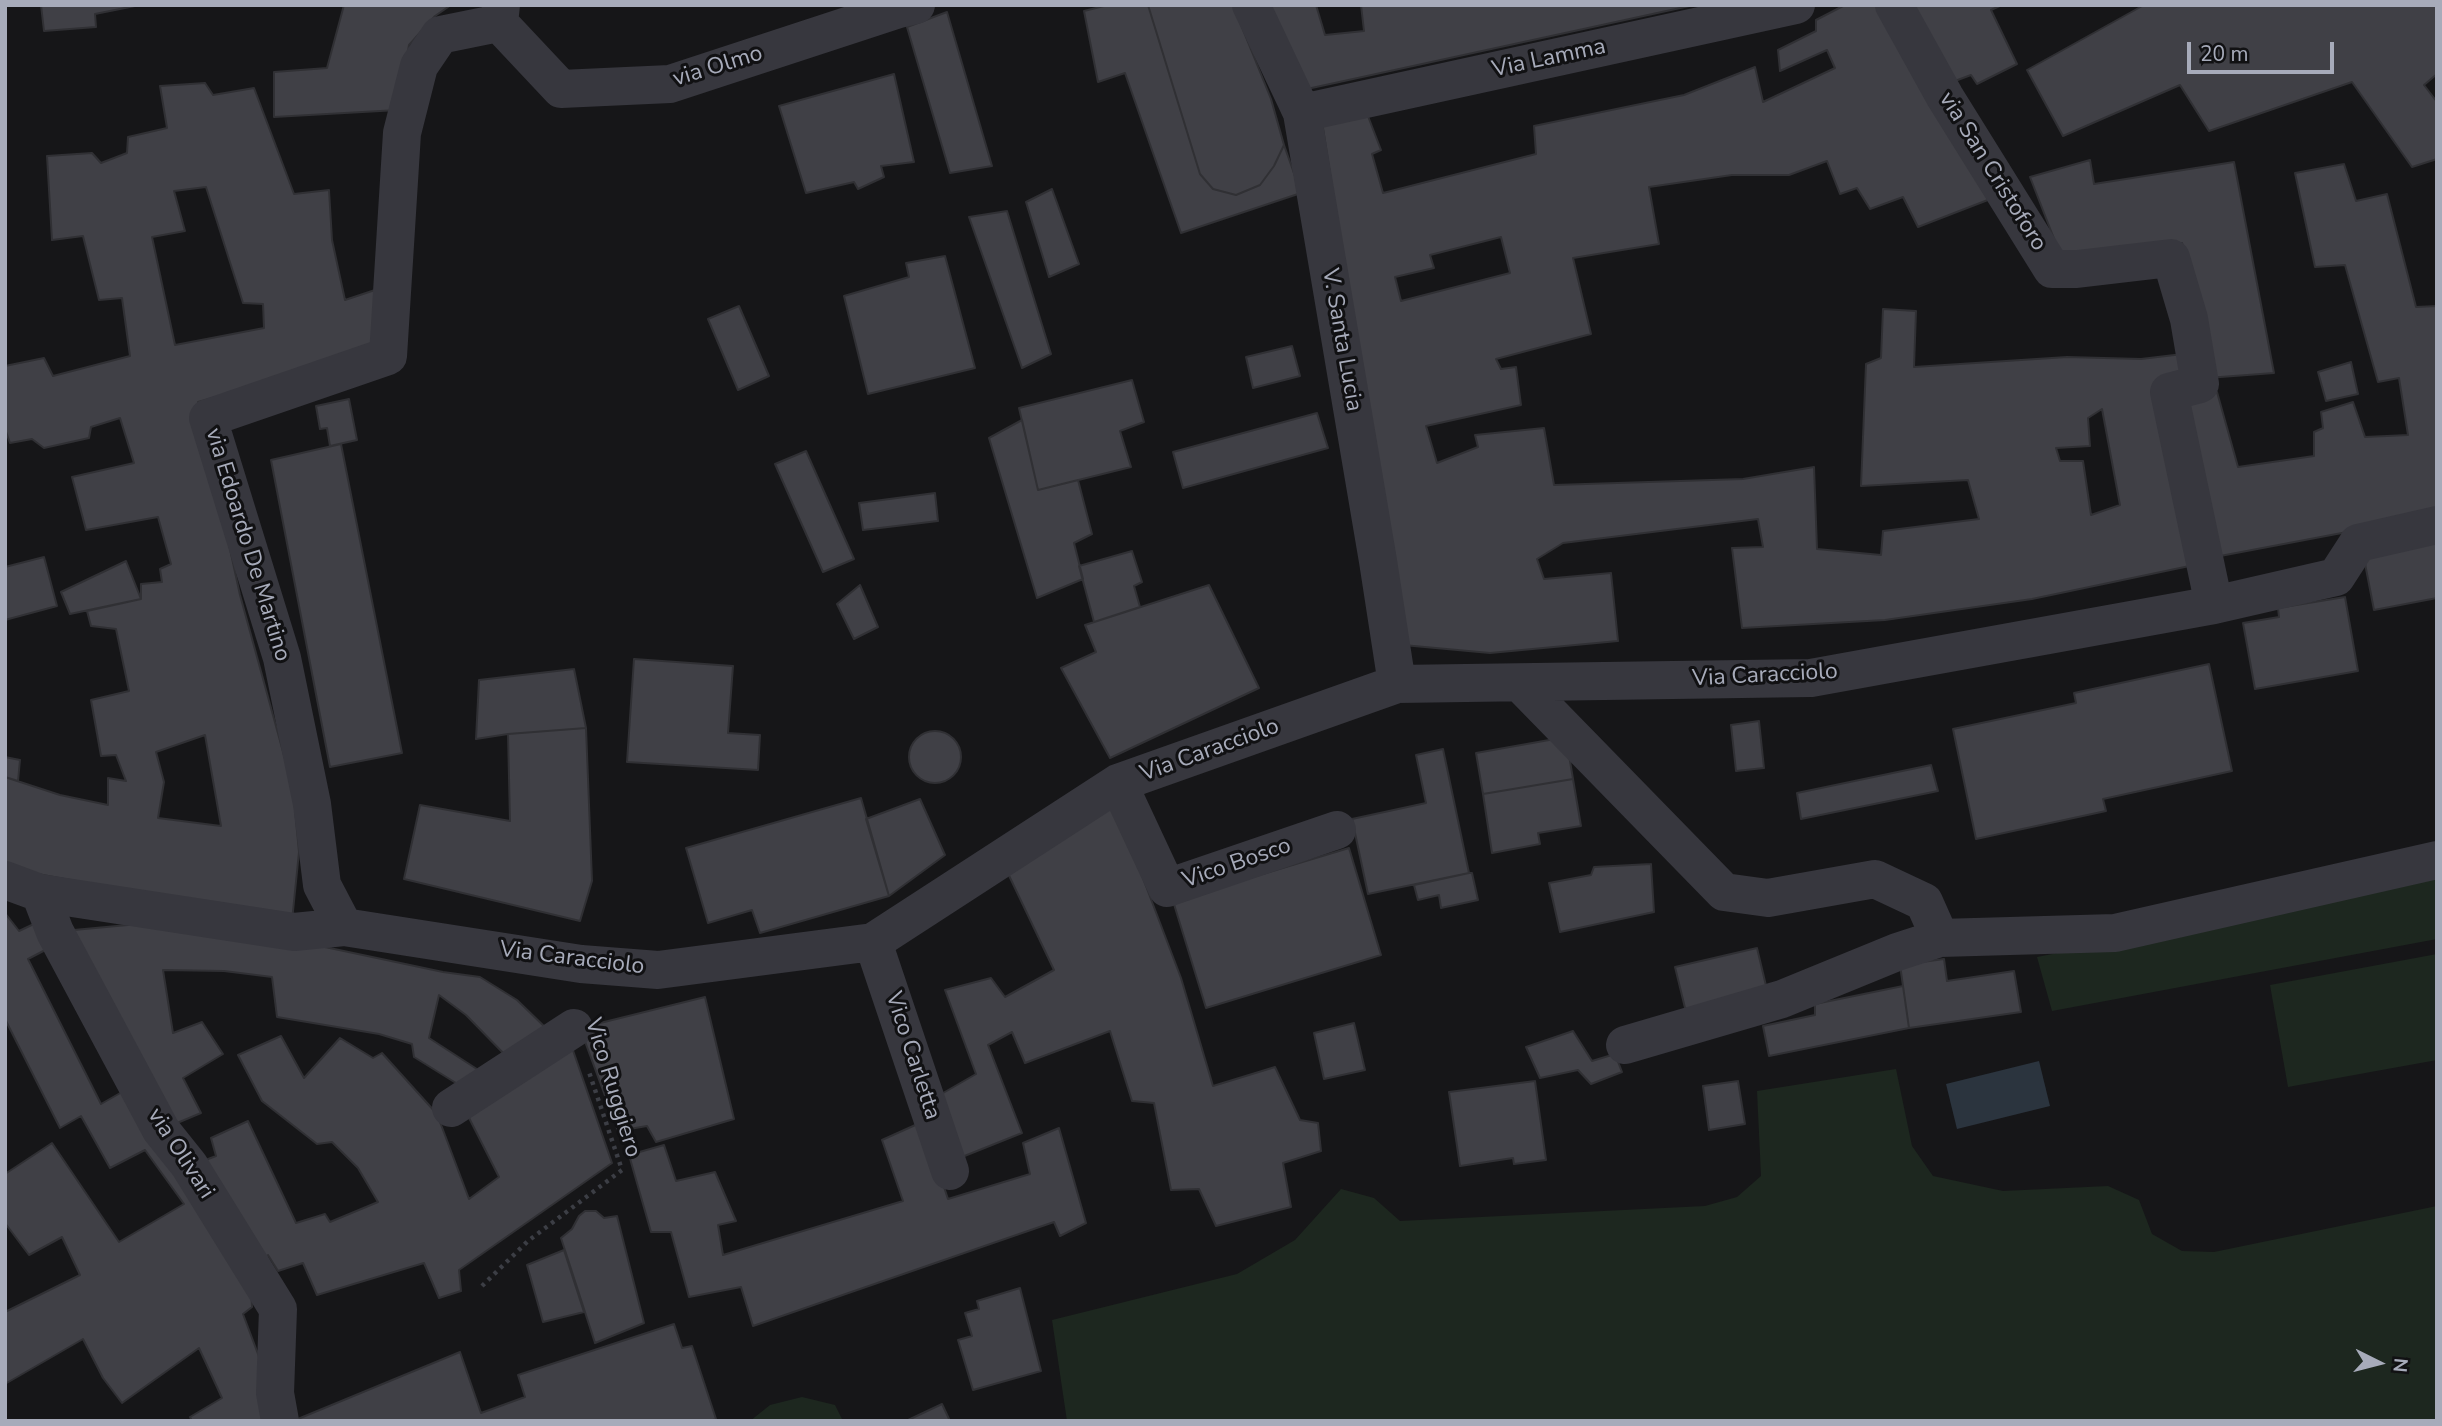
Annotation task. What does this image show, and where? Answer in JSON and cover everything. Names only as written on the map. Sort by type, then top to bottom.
[{"type":"street","name":"via Olmo","points":[[500,14],[561,89],[670,84],[916,5]]},
{"type":"street","name":"V. Santa Lucia","points":[[1251,5],[1302,113],[1397,684]]},
{"type":"street","name":"Via Lamma","points":[[1302,113],[1796,5]]},
{"type":"street","name":"via San Cristoforo","points":[[1894,5],[1945,97],[2052,269],[2077,269],[2171,258],[2189,319],[2200,384],[2169,393],[2214,605]]},
{"type":"street","name":"via Edoardo De Martino","points":[[344,927],[322,885],[312,804],[282,658],[208,418],[388,356],[402,133],[419,66],[440,35],[500,14]]},
{"type":"street","name":"Via Caracciolo","points":[[23,887],[294,932],[344,927],[580,964],[658,970],[873,942],[1118,783],[1397,684],[1811,678],[2214,605],[2336,577],[2358,543],[2437,525]]},
{"type":"street","points":[[1520,683],[1724,892],[1768,898],[1875,879],[1924,902],[1940,937]]},
{"type":"street","name":"Vico Bosco","points":[[1118,783],[1167,888],[1337,830]]},
{"type":"street","points":[[1625,1045],[1782,999],[1940,937],[2115,933],[2437,860]]},
{"type":"street","name":"via Olivari","points":[[23,887],[55,933],[162,1130],[189,1165],[278,1309],[275,1393],[280,1421]]},
{"type":"street","name":"Vico Carletta","points":[[873,942],[950,1171]]},
{"type":"street","points":[[451,1108],[574,1028]]},
{"type":"path","name":"Vico Ruggiero","points":[[482,1286],[528,1241],[622,1170],[574,1028]]},
{"type":"shaded area","points":[[2437,879],[2437,939],[2052,1011],[2037,957]]},
{"type":"shaded area","points":[[2437,954],[2437,1060],[2288,1087],[2270,985]]},
{"type":"shaded area","points":[[2039,1061],[2050,1106],[1957,1129],[1946,1084]]},
{"type":"shaded area","points":[[1896,1069],[1912,1146],[1933,1176],[2003,1191],[2108,1186],[2139,1200],[2152,1234],[2182,1251],[2214,1252],[2437,1206],[2437,1421],[1067,1421],[1052,1320],[1237,1274],[1295,1240],[1341,1189],[1374,1198],[1400,1221],[1705,1206],[1737,1197],[1761,1176],[1757,1091]]},
{"type":"shaded area","points":[[802,1397],[835,1405],[843,1421],[750,1421],[770,1405]]},
{"type":"building","points":[[41,5],[140,5],[95,14],[96,27],[44,31]]},
{"type":"building","points":[[344,5],[451,5],[435,16],[409,45],[398,110],[274,117],[274,72],[327,68]]},
{"type":"building","points":[[1108,5],[1148,5],[1200,174],[1213,189],[1236,195],[1260,185],[1274,166],[1284,145],[1301,193],[1181,233],[1125,73],[1098,82],[1084,11]]},
{"type":"building","points":[[1148,5],[1233,5],[1271,99],[1284,145],[1274,166],[1260,185],[1236,195],[1213,189],[1200,174]]},
{"type":"building","points":[[1262,5],[1316,5],[1325,35],[1364,31],[1361,5],[1694,5],[1307,89]]},
{"type":"building","points":[[1845,5],[1881,5],[1993,198],[1918,227],[1903,197],[1870,209],[1857,188],[1840,194],[1827,161],[1789,175],[1732,175],[1649,187],[1659,244],[1573,258],[1591,334],[1496,359],[1501,369],[1516,367],[1521,405],[1426,426],[1437,463],[1478,447],[1475,435],[1544,428],[1554,485],[1743,479],[1814,467],[1817,549],[1881,555],[1883,531],[1979,519],[1968,480],[1861,486],[1866,364],[1881,358],[1883,309],[1916,311],[1914,367],[2067,357],[2141,359],[2191,353],[2192,372],[2158,379],[2199,564],[2032,599],[1885,620],[1742,628],[1732,548],[1763,547],[1758,519],[1563,543],[1537,559],[1544,579],[1611,573],[1618,641],[1490,653],[1403,645],[1322,122],[1366,111],[1381,150],[1372,154],[1383,193],[1536,154],[1534,126],[1684,95],[1755,67],[1763,102],[1835,68],[1827,50],[1780,71],[1778,50],[1816,31],[1816,20]],"holes":[[[1501,237],[1510,273],[1401,301],[1395,277],[1434,268],[1430,255]],[[2102,409],[2120,505],[2091,515],[2083,461],[2060,461],[2056,448],[2090,446],[2088,418]]]},
{"type":"building","points":[[1898,5],[2002,5],[1991,10],[2017,64],[1977,84],[1971,75],[1947,84]]},
{"type":"building","points":[[2144,5],[2437,5],[2437,74],[2424,85],[2437,102],[2437,159],[2412,167],[2352,82],[2209,131],[2180,85],[2063,136],[2027,70]]},
{"type":"building","points":[[947,12],[992,166],[950,173],[907,27]]},
{"type":"building","points":[[894,74],[914,162],[881,166],[884,177],[858,189],[854,182],[806,193],[779,106]]},
{"type":"building","points":[[205,83],[213,95],[254,88],[294,194],[329,190],[332,240],[345,300],[393,284],[393,349],[198,402],[240,595],[293,788],[299,852],[292,921],[5,868],[5,777],[60,795],[108,805],[108,778],[126,781],[116,755],[101,756],[91,700],[129,691],[116,629],[91,626],[87,611],[141,599],[141,584],[162,582],[160,569],[171,564],[158,517],[86,530],[72,477],[134,463],[120,418],[91,427],[89,438],[44,448],[32,439],[10,443],[5,429],[5,366],[44,358],[53,376],[130,356],[122,298],[99,300],[83,236],[52,240],[47,156],[92,153],[101,163],[127,153],[128,137],[167,128],[160,86]],"holes":[[[206,187],[243,303],[263,304],[264,328],[175,345],[152,237],[185,231],[174,191]],[[205,735],[221,826],[158,818],[164,782],[156,752]]]},
{"type":"building","points":[[2090,160],[2094,184],[2234,162],[2274,373],[2207,378],[2182,243],[2060,254],[2030,177]]},
{"type":"building","points":[[2344,164],[2356,201],[2387,194],[2416,307],[2437,306],[2437,515],[2215,557],[2181,401],[2217,392],[2238,467],[2314,456],[2314,432],[2323,428],[2321,412],[2353,402],[2365,437],[2408,435],[2399,378],[2378,382],[2345,265],[2315,267],[2295,173]]},
{"type":"building","points":[[1052,189],[1079,264],[1049,277],[1026,202]]},
{"type":"building","points":[[1007,211],[1051,354],[1022,368],[969,217]]},
{"type":"building","points":[[945,256],[975,368],[868,394],[844,296],[909,277],[906,263]]},
{"type":"building","points":[[739,306],[769,376],[738,390],[708,319]]},
{"type":"building","points":[[1292,346],[1300,376],[1253,388],[1246,357]]},
{"type":"building","points":[[2351,362],[2358,394],[2326,401],[2318,372]]},
{"type":"building","points":[[1132,380],[1144,422],[1120,431],[1131,467],[1038,490],[1019,408]]},
{"type":"building","points":[[349,399],[357,440],[330,446],[327,428],[320,429],[316,406]]},
{"type":"building","points":[[1317,413],[1328,448],[1183,488],[1173,452]]},
{"type":"building","points":[[1022,420],[1038,490],[1078,480],[1092,534],[1074,543],[1083,579],[1037,598],[989,438]]},
{"type":"building","points":[[341,444],[402,753],[330,767],[271,460]]},
{"type":"building","points":[[806,451],[854,559],[823,572],[775,464]]},
{"type":"building","points":[[935,493],[938,521],[863,530],[859,503]]},
{"type":"building","points":[[2437,534],[2437,598],[2374,610],[2362,548]]},
{"type":"building","points":[[1132,551],[1142,582],[1134,586],[1140,607],[1094,622],[1079,566]]},
{"type":"building","points":[[44,557],[57,606],[5,620],[5,567]]},
{"type":"building","points":[[126,561],[141,599],[70,614],[61,592]]},
{"type":"building","points":[[860,585],[878,627],[854,639],[837,604]]},
{"type":"building","points":[[1209,585],[1259,688],[1110,758],[1061,668],[1096,652],[1085,625]]},
{"type":"building","points":[[2345,597],[2358,671],[2255,689],[2243,623],[2279,617],[2278,608]]},
{"type":"building","points":[[634,659],[733,666],[728,733],[760,735],[758,770],[627,762]]},
{"type":"building","points":[[2209,664],[2232,771],[2103,799],[2106,811],[1976,839],[1953,729],[2076,703],[2074,693]]},
{"type":"building","points":[[574,669],[586,728],[476,739],[479,680]]},
{"type":"building","points":[[1759,721],[1764,768],[1736,771],[1731,725]]},
{"type":"building","points":[[586,728],[592,881],[580,921],[404,879],[420,805],[510,821],[508,734]]},
{"type":"building","points":[[935,731],[945,733],[953,739],[959,747],[959,767],[953,775],[945,781],[935,783],[925,781],[917,775],[911,767],[909,757],[911,747],[917,739],[925,733]]},
{"type":"building","points":[[1566,737],[1573,779],[1483,794],[1476,753]]},
{"type":"building","points":[[1443,749],[1469,873],[1368,894],[1352,819],[1426,803],[1416,755]]},
{"type":"building","points":[[5,757],[20,760],[18,781],[5,777]]},
{"type":"building","points":[[1931,765],[1938,791],[1801,819],[1797,793]]},
{"type":"building","points":[[1573,779],[1581,826],[1538,833],[1540,844],[1492,853],[1483,794]]},
{"type":"building","points":[[861,798],[889,896],[760,933],[752,910],[708,923],[686,848]]},
{"type":"building","points":[[920,799],[945,855],[889,896],[866,819]]},
{"type":"building","points":[[1114,802],[1181,978],[1213,1086],[1275,1067],[1300,1120],[1318,1123],[1321,1151],[1283,1163],[1291,1207],[1216,1226],[1199,1189],[1171,1190],[1154,1103],[1132,1101],[1110,1031],[1025,1063],[1012,1032],[988,1045],[1022,1133],[957,1159],[931,1100],[976,1074],[945,990],[991,978],[1005,997],[1054,970],[1003,863]]},
{"type":"building","points":[[1349,848],[1381,955],[1206,1008],[1173,901]]},
{"type":"building","points":[[1651,864],[1654,912],[1560,932],[1549,883],[1591,875],[1594,867]]},
{"type":"building","points":[[1472,873],[1478,900],[1441,908],[1439,895],[1418,900],[1414,885]]},
{"type":"building","points":[[5,913],[19,931],[38,922],[53,946],[28,959],[101,1104],[129,1088],[251,1284],[252,1307],[243,1314],[267,1378],[273,1421],[192,1421],[190,1417],[222,1398],[199,1348],[122,1403],[103,1378],[83,1339],[5,1384],[5,1312],[80,1275],[62,1237],[29,1255],[5,1223],[5,1174],[52,1143],[119,1242],[184,1204],[145,1150],[110,1168],[81,1116],[60,1128],[5,1019]]},
{"type":"building","points":[[149,923],[273,936],[443,972],[480,977],[517,1000],[549,1031],[509,1059],[466,1015],[439,995],[429,1038],[483,1073],[464,1088],[414,1057],[412,1044],[379,1034],[277,1017],[272,977],[224,971],[163,970],[173,1033],[202,1022],[223,1054],[183,1078],[201,1113],[170,1126],[63,931]]},
{"type":"building","points":[[1757,948],[1768,994],[1686,1012],[1675,967]]},
{"type":"building","points":[[1944,959],[1947,981],[2014,971],[2021,1012],[1909,1028],[1900,965]]},
{"type":"building","points":[[1903,986],[1909,1028],[1769,1056],[1763,1026],[1815,1015],[1815,1004]]},
{"type":"building","points":[[705,997],[734,1119],[656,1142],[647,1126],[618,1131],[580,1028]]},
{"type":"building","points":[[1354,1023],[1365,1070],[1324,1079],[1314,1033]]},
{"type":"building","points":[[1573,1031],[1592,1061],[1615,1054],[1622,1072],[1591,1084],[1578,1070],[1540,1078],[1526,1047]]},
{"type":"building","points":[[567,1033],[612,1163],[459,1270],[461,1291],[439,1298],[424,1263],[317,1295],[303,1263],[278,1271],[268,1255],[256,1264],[195,1164],[216,1156],[211,1138],[248,1121],[296,1223],[325,1214],[330,1222],[378,1202],[358,1168],[332,1142],[317,1144],[262,1101],[238,1055],[281,1036],[304,1078],[340,1038],[373,1058],[382,1053],[437,1114],[469,1199],[499,1177],[465,1110]]},
{"type":"building","points":[[1535,1081],[1546,1160],[1514,1164],[1513,1158],[1460,1166],[1449,1092]]},
{"type":"building","points":[[1738,1081],[1745,1124],[1709,1130],[1703,1086]]},
{"type":"building","points":[[922,1122],[948,1199],[1030,1174],[1023,1143],[1059,1128],[1086,1223],[1060,1236],[1054,1222],[753,1326],[741,1287],[689,1297],[671,1232],[651,1232],[629,1155],[664,1145],[676,1181],[715,1172],[736,1221],[718,1225],[723,1255],[903,1201],[882,1140]]},
{"type":"building","points":[[585,1211],[596,1211],[604,1218],[617,1216],[644,1323],[595,1343],[561,1238],[572,1229]]},
{"type":"building","points":[[564,1250],[584,1312],[543,1322],[527,1265]]},
{"type":"building","points":[[1020,1288],[1041,1371],[973,1390],[958,1340],[972,1336],[965,1313],[979,1309],[977,1301]]},
{"type":"building","points":[[674,1324],[682,1348],[692,1346],[716,1419],[293,1421],[460,1352],[481,1413],[525,1397],[518,1375]]},
{"type":"building","points":[[942,1404],[950,1421],[906,1421]]}]
